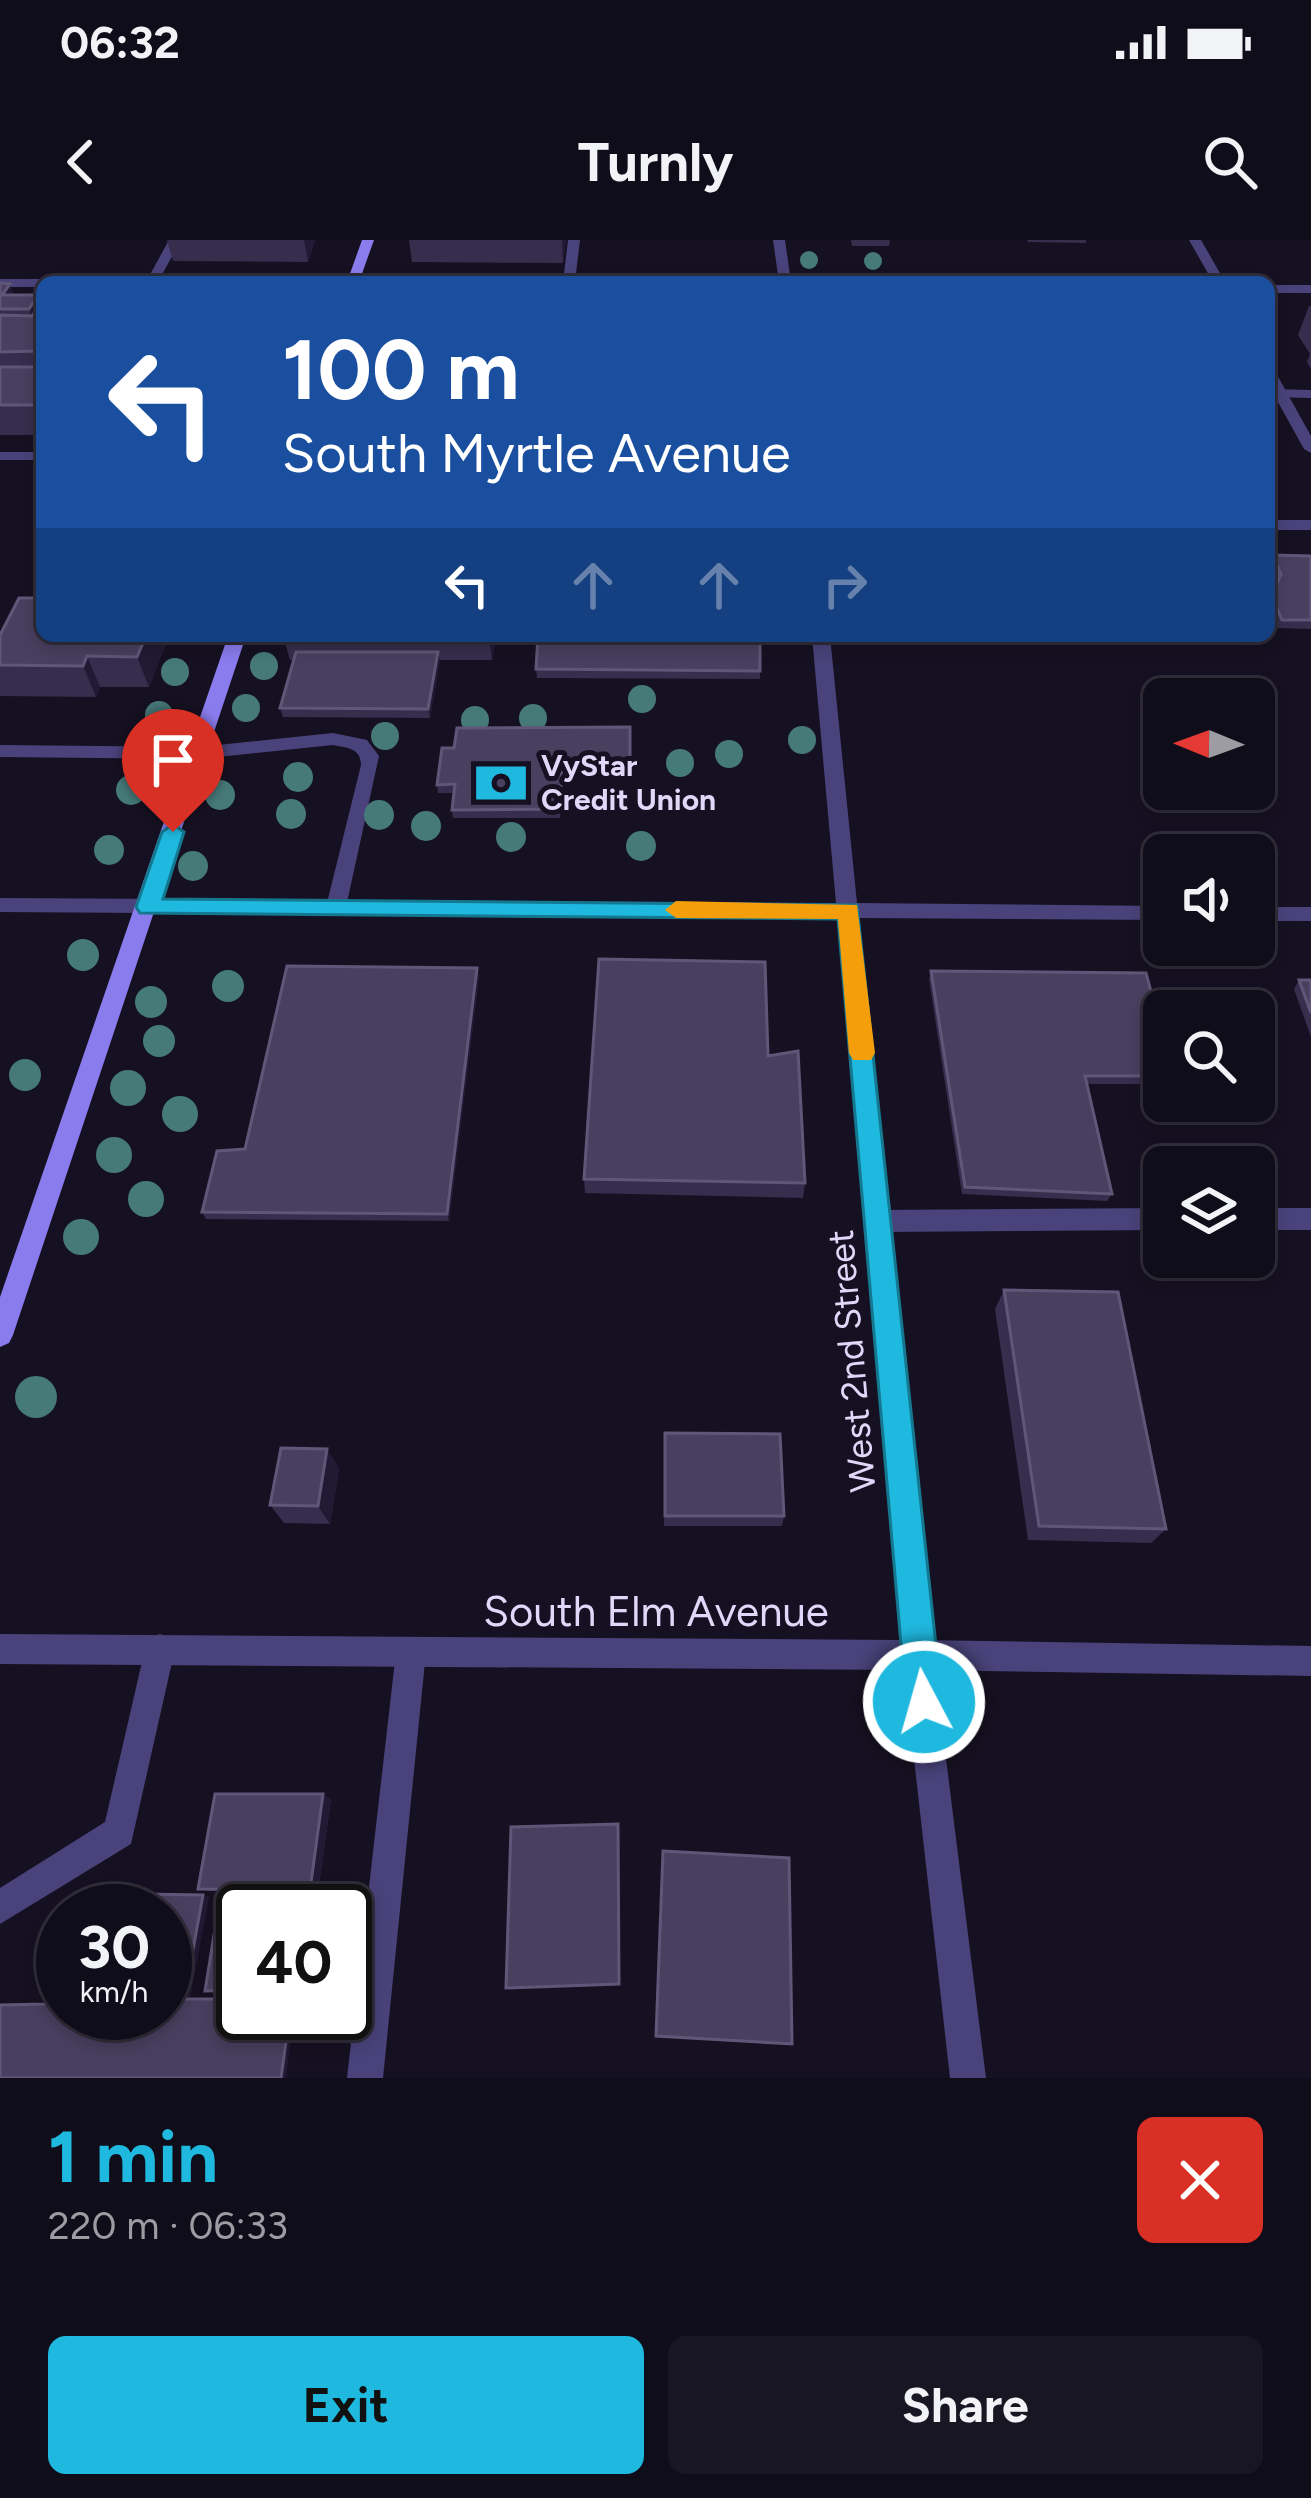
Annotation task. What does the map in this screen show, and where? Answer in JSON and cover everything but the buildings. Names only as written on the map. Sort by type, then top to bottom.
[{"type":"main road","points":[[355,276],[368,240]]},
{"type":"main road","points":[[0,1335],[235,642]]},
{"type":"street","points":[[155,276],[175,240]]},
{"type":"street","points":[[570,276],[574,240]]},
{"type":"street","points":[[779,240],[783,276]]},
{"type":"street","points":[[1195,240],[1216,276]]},
{"type":"street","points":[[0,283],[36,283]]},
{"type":"street","points":[[1275,289],[1311,289]]},
{"type":"street","points":[[1275,393],[1311,394]]},
{"type":"street","points":[[1275,393],[1311,449]]},
{"type":"street","points":[[0,456],[36,456]]},
{"type":"street","points":[[1275,525],[1311,525]]},
{"type":"street","name":"West 2nd Street","points":[[821,642],[919,1655],[968,2078]]},
{"type":"street","points":[[0,752],[199,753],[351,740],[366,748],[370,765],[336,908]]},
{"type":"street","points":[[0,904],[1143,913]]},
{"type":"street","points":[[1275,914],[1311,914]]},
{"type":"street","points":[[1275,1219],[1311,1219]]},
{"type":"street","points":[[877,1221],[1143,1220]]},
{"type":"street","name":"South Elm Avenue","points":[[0,1648],[1311,1661]]},
{"type":"street","points":[[0,1907],[119,1832],[160,1649]]},
{"type":"street","points":[[364,2078],[411,1652]]},
{"type":"slow traffic","points":[[676,910],[849,911],[862,1053]]},
{"type":"place","name":"VyStar Credit Union","points":[[501,783]]},
{"type":"route","points":[[173,832],[148,907],[849,911],[924,1702]]}]
